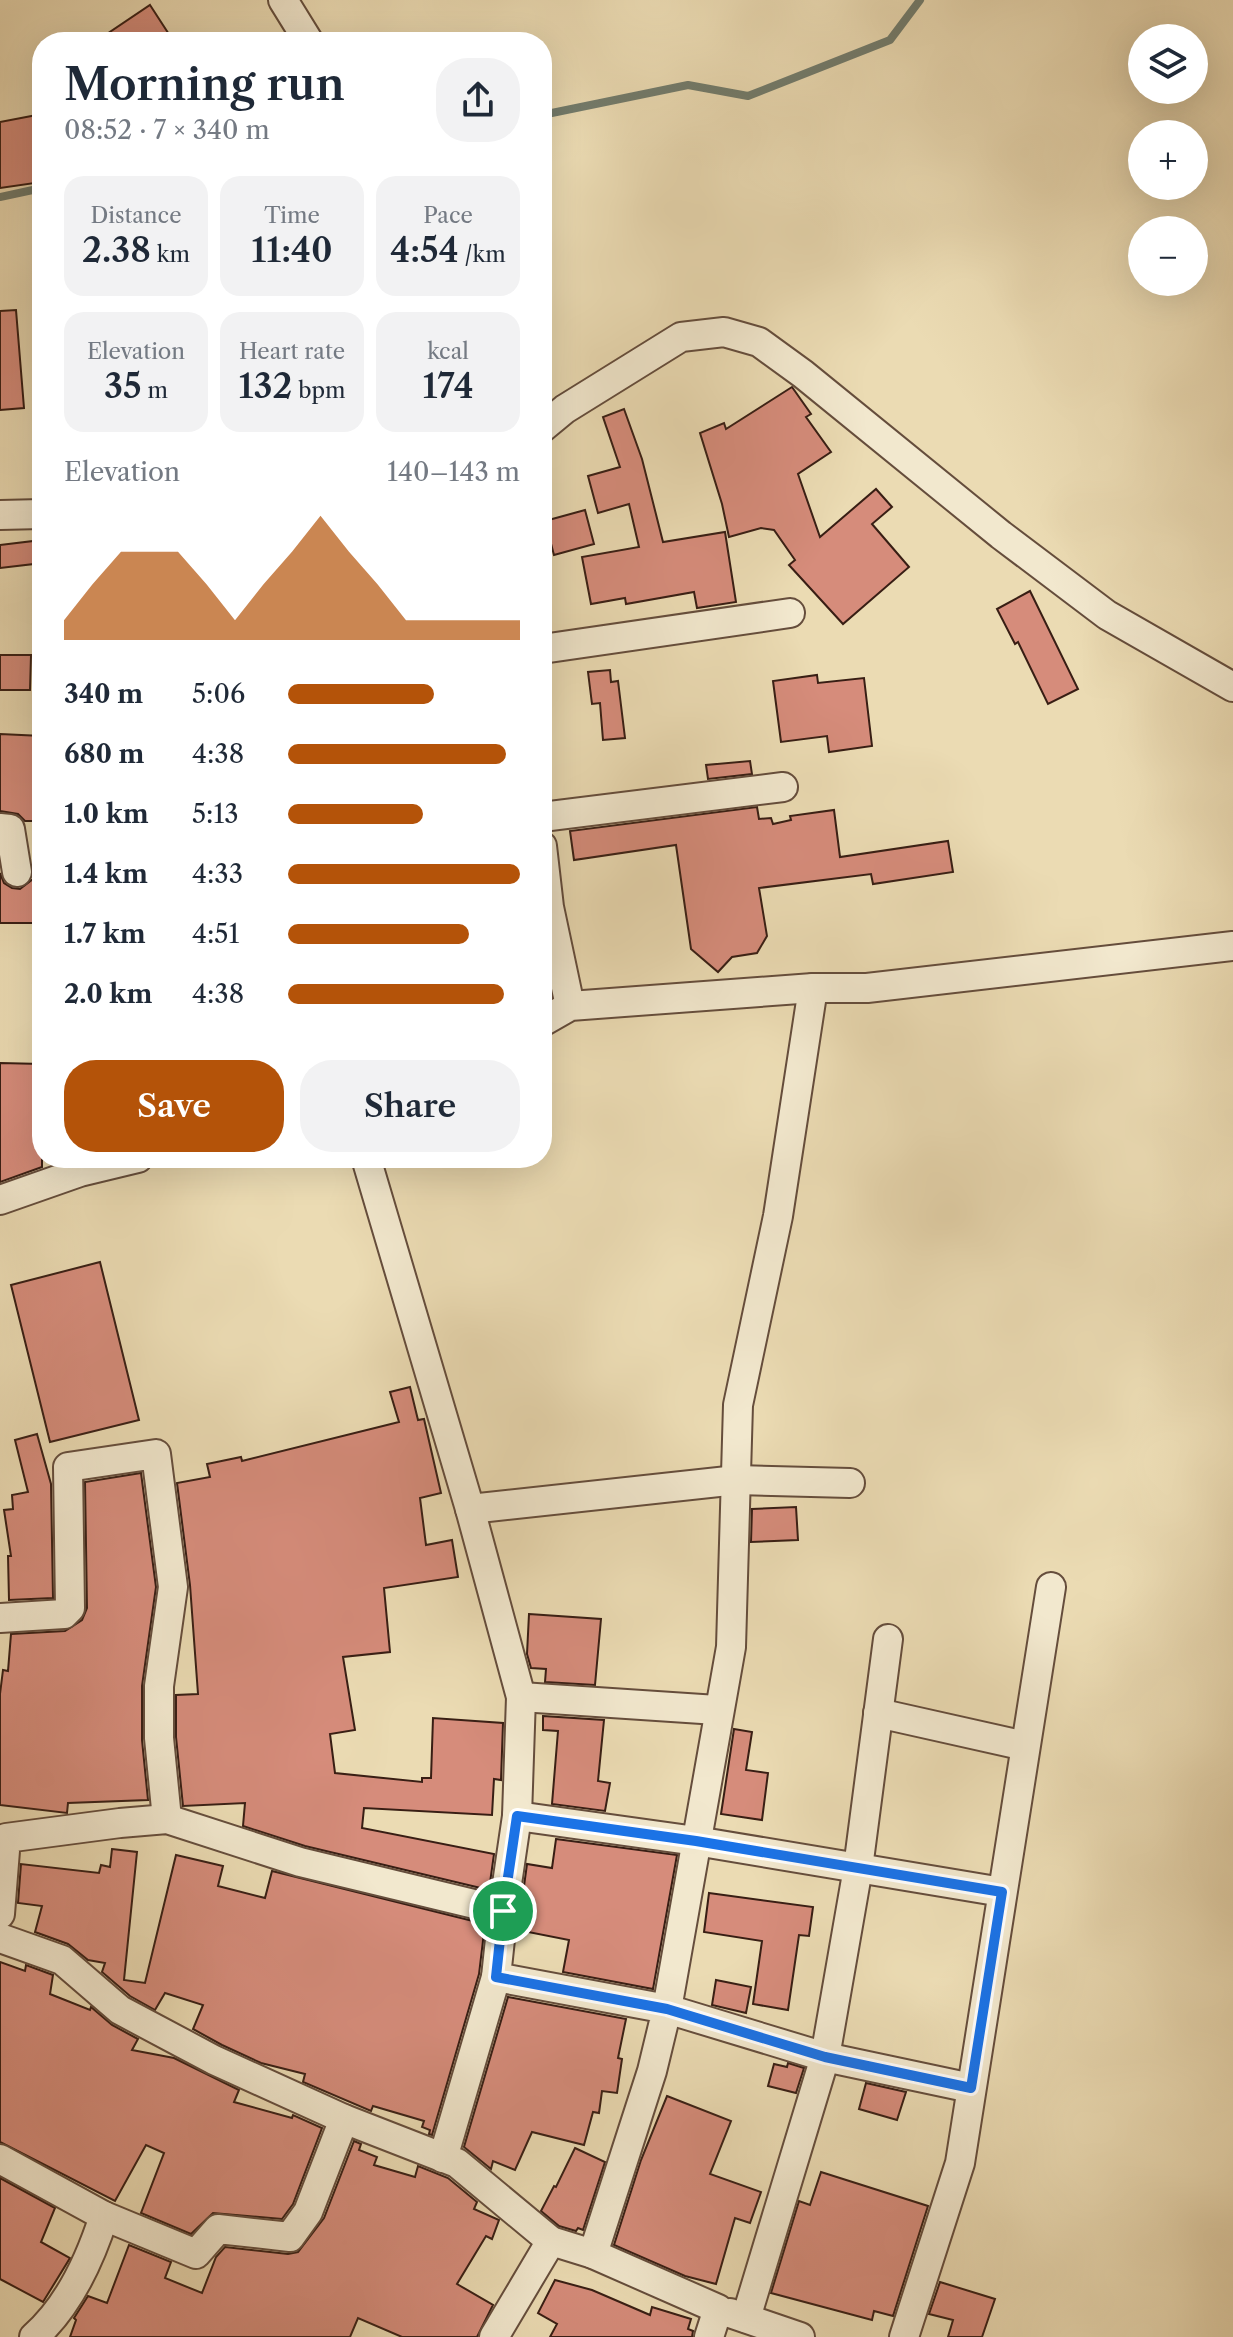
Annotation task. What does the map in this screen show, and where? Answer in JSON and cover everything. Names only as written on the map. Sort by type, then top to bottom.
[{"type":"street","points":[[283,0],[303,32]]},
{"type":"street","points":[[552,420],[681,337],[724,332],[759,342],[803,374],[1001,535],[1107,615],[1233,687]]},
{"type":"street","points":[[0,515],[32,514]]},
{"type":"street","points":[[552,648],[790,613]]},
{"type":"street","points":[[552,816],[783,787]]},
{"type":"street","points":[[0,828],[10,829],[17,872]]},
{"type":"street","points":[[552,922],[570,1006]]},
{"type":"street","points":[[552,1016],[570,1006],[813,988],[867,988],[1233,946]]},
{"type":"street","points":[[593,2254],[652,2071],[667,2009],[717,1710],[731,1647],[738,1405],[778,1216],[813,988]]},
{"type":"street","points":[[0,1200],[73,1168]]},
{"type":"street","points":[[369,1168],[470,1509],[521,1697],[517,1816],[496,1977],[443,2158]]},
{"type":"street","points":[[0,1618],[64,1614],[70,1608],[68,1467],[156,1454],[173,1587],[159,1686],[161,1776],[167,1819]]},
{"type":"street","points":[[470,1509],[737,1480],[850,1483]]},
{"type":"street","points":[[904,2337],[960,2163],[1051,1587]]},
{"type":"street","points":[[746,2318],[825,2057],[858,1868],[888,1639]]},
{"type":"street","points":[[521,1697],[717,1710]]},
{"type":"street","points":[[878,1713],[1025,1746]]},
{"type":"street","points":[[517,1816],[696,1841],[1002,1892]]},
{"type":"street","points":[[0,1914],[3,1838],[167,1819],[300,1862],[503,1911]]},
{"type":"street","points":[[0,1938],[62,1960],[120,2010],[214,2060],[344,2119],[457,2163],[551,2241],[593,2254],[718,2309],[800,2337]]},
{"type":"street","points":[[496,1977],[667,2009],[825,2057],[971,2088]]},
{"type":"street","points":[[0,2159],[104,2216],[196,2254],[218,2229],[290,2237],[308,2212],[344,2119]]},
{"type":"street","points":[[34,2337],[50,2322],[91,2256],[104,2216]]},
{"type":"street","points":[[494,2337],[551,2241]]},
{"type":"street","points":[[709,2337],[718,2309]]},
{"type":"building","points":[[150,5],[168,32],[110,32]]},
{"type":"building","points":[[32,116],[32,183],[0,188],[0,122]]},
{"type":"building","points":[[16,310],[24,408],[0,410],[0,311]]},
{"type":"building","points":[[792,387],[811,414],[806,417],[831,452],[798,474],[820,537],[876,489],[892,507],[872,524],[909,567],[843,624],[789,565],[795,560],[774,530],[761,528],[729,537],[700,433],[724,423],[726,429]]},
{"type":"building","points":[[624,409],[642,459],[663,542],[725,532],[736,602],[697,608],[694,592],[626,604],[625,598],[591,604],[582,557],[639,547],[629,504],[598,513],[588,476],[620,467],[603,417]]},
{"type":"building","points":[[585,510],[594,544],[554,555],[552,519]]},
{"type":"building","points":[[32,541],[32,564],[0,568],[0,545]]},
{"type":"building","points":[[1030,591],[1078,689],[1048,704],[1018,642],[1015,644],[997,609]]},
{"type":"building","points":[[0,655],[31,655],[30,690],[0,690]]},
{"type":"building","points":[[610,670],[611,682],[618,681],[625,738],[603,740],[600,703],[592,704],[588,672]]},
{"type":"building","points":[[817,675],[818,683],[864,678],[872,746],[829,752],[827,736],[781,742],[773,681]]},
{"type":"building","points":[[0,734],[32,736],[32,821],[25,821],[18,814],[0,811]]},
{"type":"building","points":[[750,761],[752,774],[708,779],[706,765]]},
{"type":"building","points":[[757,807],[759,819],[771,818],[773,824],[791,820],[790,816],[834,810],[840,857],[948,841],[953,872],[873,884],[871,874],[759,888],[767,936],[757,953],[732,957],[718,972],[691,949],[676,845],[574,860],[570,831]]},
{"type":"building","points":[[0,873],[4,883],[20,889],[32,880],[32,923],[0,923]]},
{"type":"building","points":[[0,1063],[32,1064],[32,1168],[39,1168],[0,1182]]},
{"type":"building","points":[[100,1262],[139,1420],[50,1442],[11,1285]]},
{"type":"building","points":[[410,1387],[418,1420],[424,1419],[441,1493],[420,1498],[426,1545],[452,1540],[458,1577],[384,1588],[390,1652],[343,1657],[355,1730],[330,1734],[335,1773],[422,1782],[422,1778],[431,1778],[433,1718],[503,1723],[501,1780],[494,1779],[492,1815],[364,1808],[362,1828],[494,1854],[489,1890],[305,1846],[243,1826],[245,1803],[183,1806],[176,1737],[176,1695],[198,1694],[190,1585],[177,1483],[210,1477],[207,1464],[241,1457],[242,1461],[399,1422],[390,1392]]},
{"type":"building","points":[[37,1434],[51,1484],[53,1598],[9,1600],[8,1556],[11,1556],[4,1510],[13,1509],[12,1495],[28,1492],[15,1440]]},
{"type":"building","points":[[141,1473],[156,1587],[142,1686],[142,1740],[148,1800],[68,1803],[67,1813],[0,1805],[0,1694],[3,1670],[8,1671],[11,1634],[65,1631],[82,1620],[87,1608],[85,1482]]},
{"type":"building","points":[[796,1507],[798,1540],[751,1542],[752,1509]]},
{"type":"building","points":[[529,1614],[601,1619],[595,1685],[545,1682],[546,1669],[531,1668],[527,1654]]},
{"type":"building","points":[[543,1716],[604,1720],[598,1781],[610,1783],[605,1811],[552,1804],[558,1731],[543,1730]]},
{"type":"building","points":[[734,1729],[752,1732],[746,1770],[768,1773],[762,1820],[721,1814]]},
{"type":"building","points":[[556,1839],[677,1855],[653,1989],[563,1972],[569,1940],[518,1930],[527,1864],[552,1868]]},
{"type":"building","points":[[112,1849],[137,1852],[124,1980],[145,1983],[176,1855],[223,1866],[218,1886],[265,1898],[272,1871],[485,1924],[479,1974],[432,2135],[429,2134],[430,2130],[422,2127],[424,2121],[373,2106],[371,2111],[303,2082],[305,2074],[261,2063],[222,2045],[193,2029],[203,2005],[165,1993],[155,2010],[130,1996],[102,1972],[105,1963],[88,1960],[68,1944],[35,1932],[42,1906],[18,1903],[21,1864],[99,1873],[101,1865],[110,1867]]},
{"type":"building","points":[[709,1893],[813,1907],[809,1936],[799,1935],[788,2010],[753,2004],[762,1941],[704,1932]]},
{"type":"building","points":[[0,1962],[25,1971],[26,1965],[53,1975],[50,1994],[90,2010],[91,2007],[112,2025],[138,2039],[132,2050],[174,2058],[239,2090],[234,2102],[292,2118],[293,2115],[322,2128],[293,2204],[282,2219],[213,2213],[191,2234],[141,2213],[164,2153],[146,2145],[115,2201],[0,2142]]},
{"type":"building","points":[[716,1980],[751,1987],[746,2013],[712,2005]]},
{"type":"building","points":[[508,1997],[626,2019],[618,2058],[622,2059],[617,2093],[602,2091],[599,2113],[593,2112],[584,2145],[532,2132],[515,2170],[493,2161],[491,2169],[464,2147]]},
{"type":"building","points":[[788,2063],[804,2068],[796,2093],[768,2086],[774,2064],[787,2067]]},
{"type":"building","points":[[866,2083],[906,2092],[897,2120],[859,2109]]},
{"type":"building","points":[[667,2096],[731,2121],[710,2174],[761,2192],[750,2223],[735,2218],[716,2284],[685,2276],[614,2245],[641,2160]]},
{"type":"building","points":[[354,2141],[361,2144],[359,2150],[377,2157],[374,2165],[415,2177],[418,2166],[448,2178],[477,2202],[474,2209],[499,2220],[492,2239],[486,2236],[457,2284],[493,2305],[477,2337],[402,2337],[358,2318],[350,2337],[70,2337],[74,2318],[88,2296],[107,2303],[129,2245],[171,2262],[165,2278],[202,2293],[216,2257],[225,2247],[288,2254],[298,2252],[324,2218]]},
{"type":"building","points":[[575,2148],[605,2162],[583,2230],[578,2228],[576,2231],[559,2226],[541,2211]]},
{"type":"building","points":[[821,2172],[928,2206],[893,2316],[874,2311],[872,2320],[771,2293],[799,2201],[810,2205]]},
{"type":"building","points":[[0,2178],[55,2208],[41,2242],[70,2258],[43,2302],[0,2279]]},
{"type":"building","points":[[555,2280],[592,2290],[650,2315],[652,2307],[691,2319],[688,2329],[693,2331],[692,2337],[550,2337],[557,2324],[538,2313]]},
{"type":"building","points":[[940,2282],[995,2299],[982,2337],[948,2337],[953,2320],[929,2314]]},
{"type":"waterway","points":[[552,113],[688,85],[748,96],[890,40],[920,0]]},
{"type":"waterway","points":[[0,197],[32,190]]},
{"type":"route","points":[[517,1816],[696,1841],[1002,1892],[971,2088],[825,2057],[667,2009],[496,1977],[503,1911],[517,1816]]}]
